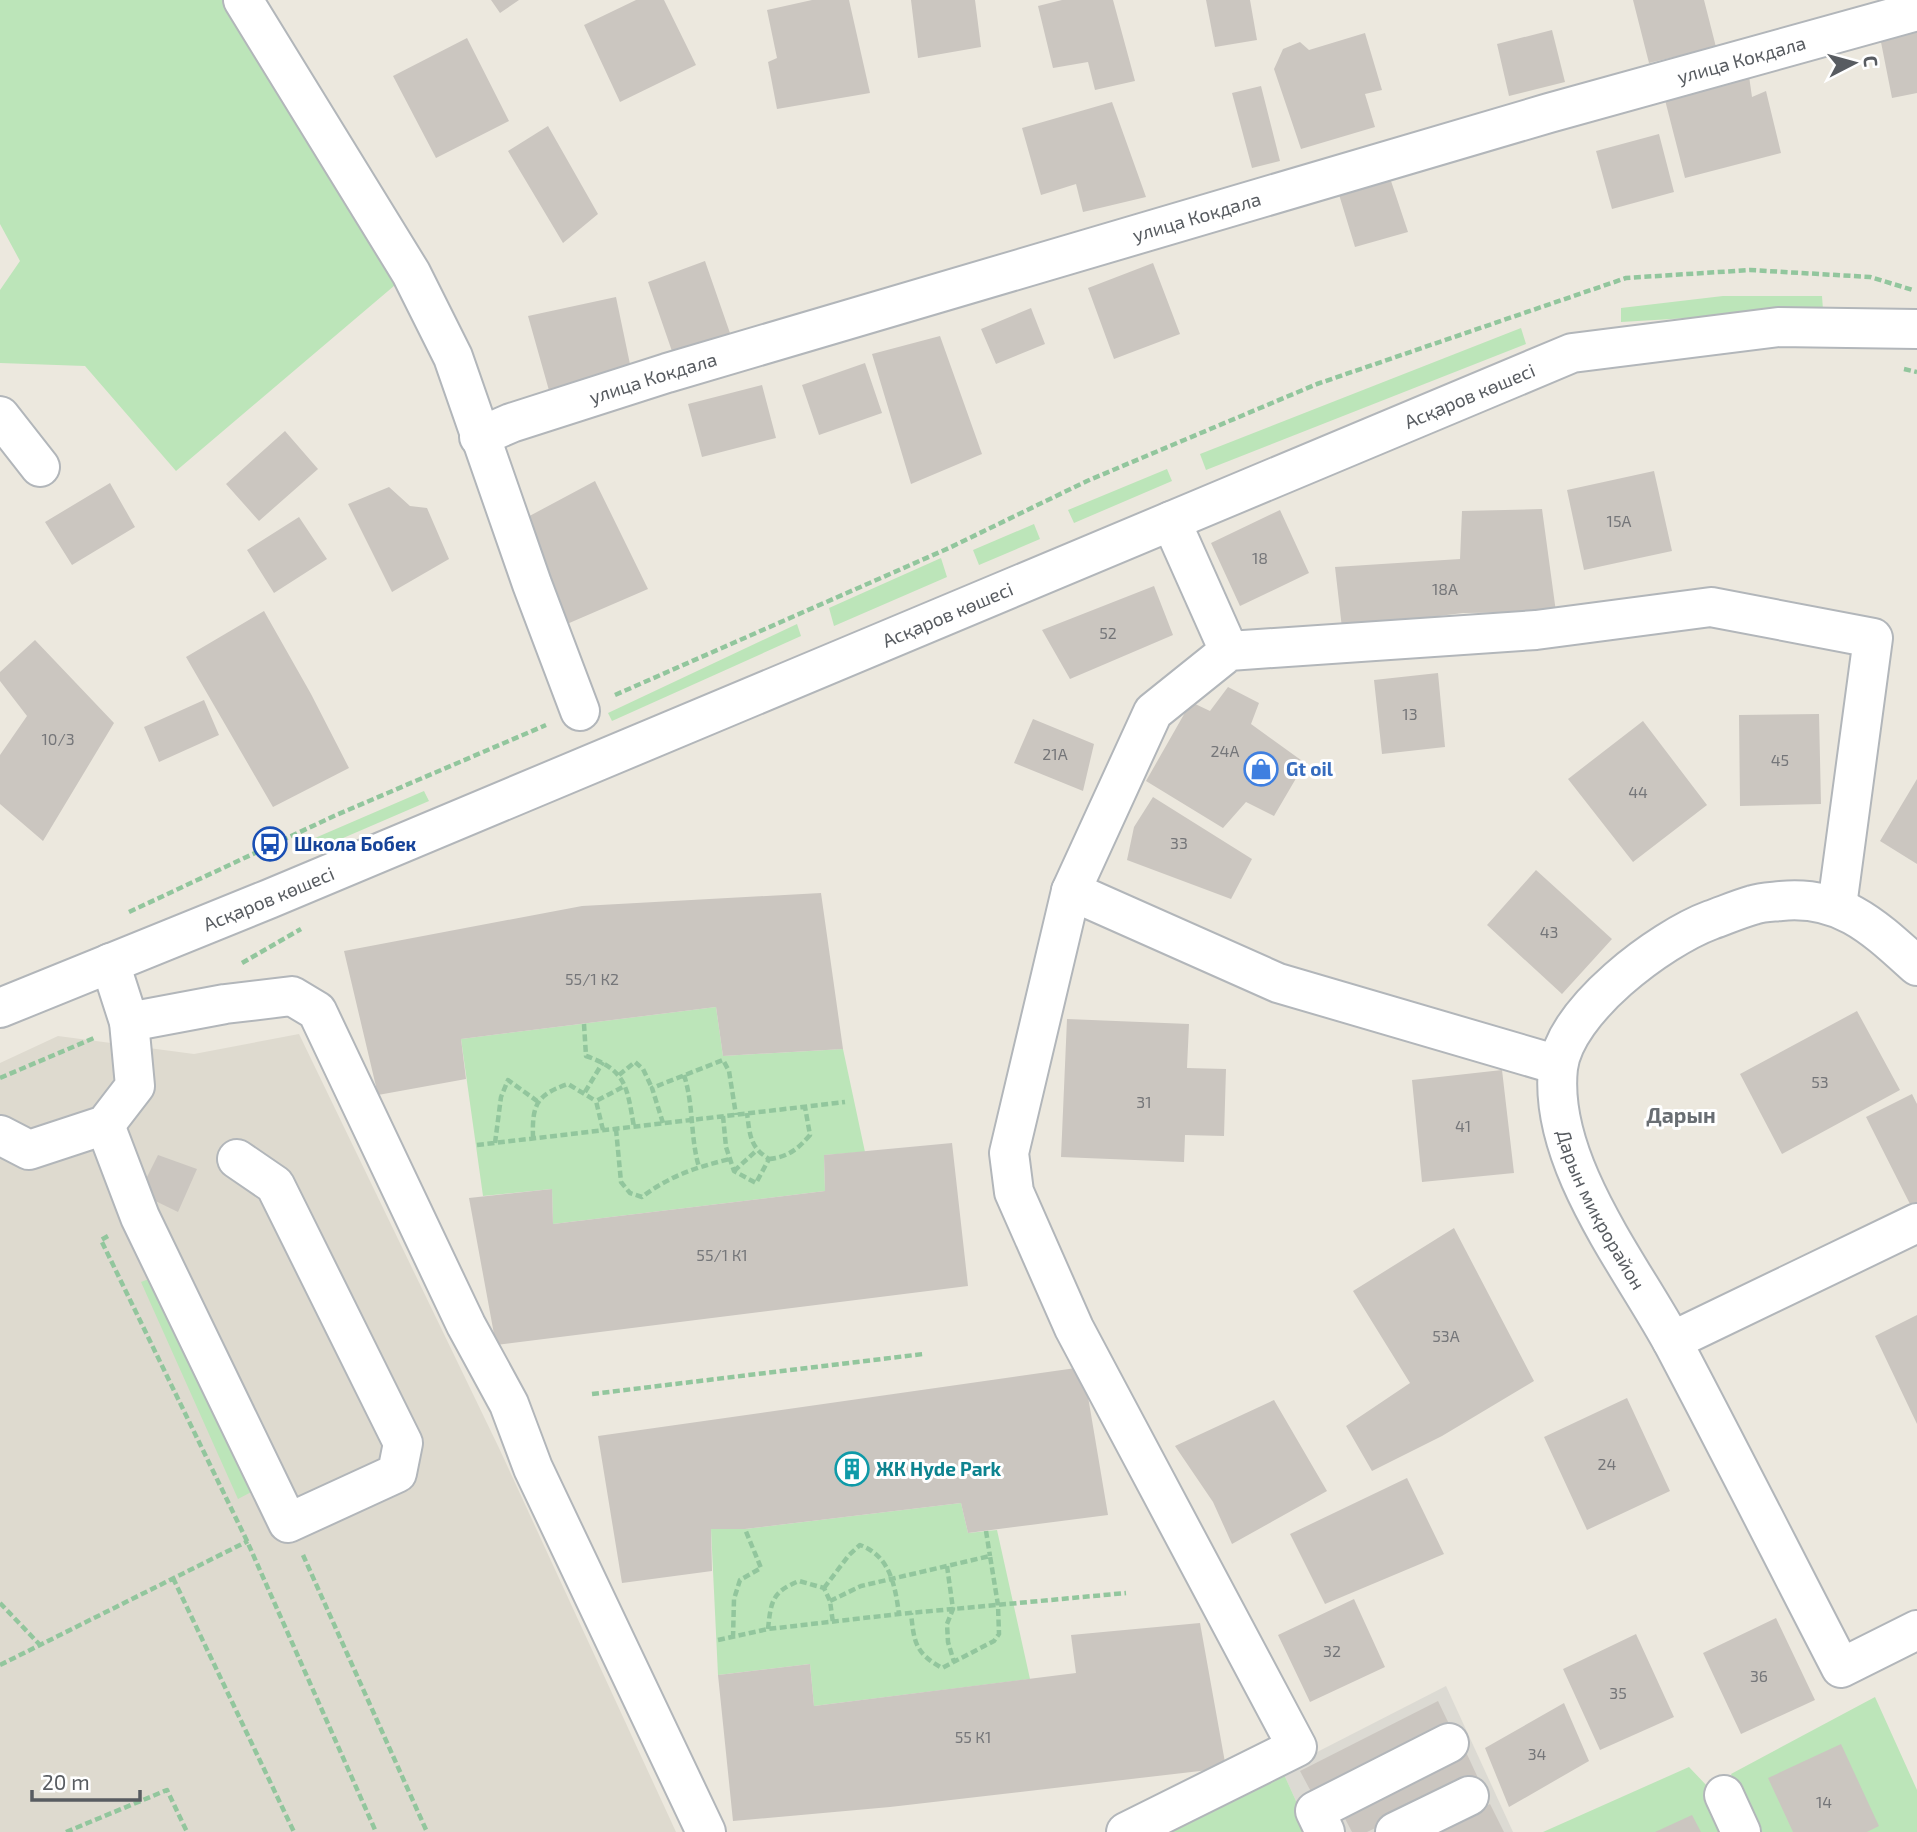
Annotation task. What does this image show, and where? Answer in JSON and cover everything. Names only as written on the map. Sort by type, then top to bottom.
[{"type":"street","points":[[243,0],[411,273],[453,357],[580,711]]},
{"type":"street","name":"улица Кокдала","points":[[480,437],[511,423],[667,373],[1549,113],[1917,11]]},
{"type":"street","name":"Асқаров көшесі","points":[[0,1009],[1572,353],[1779,327],[1917,329]]},
{"type":"street","points":[[0,416],[40,467]]},
{"type":"street","points":[[1171,521],[1229,651]]},
{"type":"street","points":[[1126,1832],[1297,1747],[1074,1328],[1014,1192],[1009,1153],[1071,891],[1153,712],[1229,651],[1536,630],[1711,607],[1873,638],[1837,906]]},
{"type":"street","points":[[1071,891],[1278,983],[1558,1065]]},
{"type":"street","name":"Дарын микрорайон","points":[[1917,966],[1878,931],[1837,906],[1801,899],[1756,904],[1697,925],[1637,961],[1599,998],[1571,1032],[1558,1065],[1558,1108],[1584,1189],[1672,1341],[1842,1668],[1917,1630]]},
{"type":"street","points":[[0,1135],[29,1150],[104,1125],[135,1086],[129,1022],[110,963]]},
{"type":"street","points":[[129,1022],[225,1004],[292,996],[317,1011],[466,1325],[509,1404],[533,1468],[706,1832]]},
{"type":"street","points":[[104,1125],[139,1217],[288,1523],[397,1473],[403,1443],[275,1185],[237,1159]]},
{"type":"street","points":[[1672,1341],[1917,1223]]},
{"type":"street","points":[[1325,1832],[1315,1811],[1449,1743]]},
{"type":"street","points":[[1395,1832],[1469,1796]]},
{"type":"street","points":[[1724,1796],[1741,1832]]},
{"type":"path","points":[[118,917],[334,816],[949,548],[1087,481],[1304,390],[1626,278],[1750,270],[1870,277],[1917,291]]},
{"type":"path","points":[[584,1024],[586,1056],[610,1065],[619,1076],[625,1086],[634,1127]]},
{"type":"path","points":[[652,1088],[723,1060],[732,1083],[736,1115]]},
{"type":"path","points":[[585,1092],[603,1062]]},
{"type":"path","points":[[619,1076],[635,1062],[643,1069],[663,1123]]},
{"type":"path","points":[[684,1075],[690,1094],[693,1147],[699,1167]]},
{"type":"path","points":[[495,1143],[500,1097],[508,1080],[537,1101]]},
{"type":"path","points":[[533,1138],[532,1117],[537,1101],[551,1089],[568,1084],[596,1101],[603,1130]]},
{"type":"path","points":[[596,1101],[625,1086]]},
{"type":"path","points":[[477,1144],[845,1102]]},
{"type":"path","points":[[747,1114],[751,1138],[757,1151],[769,1159],[783,1157],[800,1148],[810,1135],[805,1107]]},
{"type":"path","points":[[723,1116],[734,1171],[756,1183],[769,1159]]},
{"type":"path","points":[[616,1129],[621,1182],[630,1193],[642,1197],[658,1184],[699,1167],[730,1159]]},
{"type":"path","points":[[734,1171],[757,1151]]},
{"type":"path","points":[[139,1217],[101,1240],[247,1541],[376,1832]]},
{"type":"path","points":[[592,1394],[923,1354]]},
{"type":"path","points":[[0,1665],[288,1523],[427,1832]]},
{"type":"path","points":[[733,1638],[734,1599],[740,1580],[761,1569],[745,1528]]},
{"type":"path","points":[[911,1613],[915,1643],[925,1659],[942,1668],[993,1641],[999,1634],[998,1605],[986,1531]]},
{"type":"path","points":[[824,1588],[860,1545],[874,1550],[891,1579],[899,1614]]},
{"type":"path","points":[[830,1601],[861,1586],[990,1556]]},
{"type":"path","points":[[947,1566],[953,1609],[947,1624],[948,1642],[954,1662]]},
{"type":"path","points":[[173,1578],[294,1832]]},
{"type":"path","points":[[768,1629],[770,1606],[780,1589],[799,1581],[824,1588],[830,1601],[833,1623]]},
{"type":"path","points":[[718,1640],[768,1629],[1126,1593]]},
{"type":"path","points":[[0,1603],[41,1646]]},
{"type":"path","points":[[66,1832],[167,1790],[187,1832]]},
{"type":"shaded area","points":[[299,1034],[499,1448],[676,1832],[0,1832],[0,1063],[58,1036],[194,1054]]},
{"type":"shaded area","points":[[1446,1686],[1513,1832],[1310,1832],[1282,1770]]},
{"type":"green space","points":[[0,0],[224,0],[401,280],[176,471],[85,366],[0,363],[0,290],[20,261],[0,224]]},
{"type":"green space","points":[[1723,296],[1822,296],[1823,310],[1621,322],[1621,308]]},
{"type":"green space","points":[[1521,328],[1526,344],[1206,470],[1200,454]]},
{"type":"green space","points":[[1167,469],[1172,481],[1074,523],[1068,510]]},
{"type":"green space","points":[[1034,524],[1040,539],[979,565],[973,550]]},
{"type":"green space","points":[[941,558],[947,577],[834,626],[829,608]]},
{"type":"green space","points":[[797,624],[801,636],[612,721],[608,713]]},
{"type":"green space","points":[[424,791],[429,801],[313,851],[308,841]]},
{"type":"green space","points":[[716,1007],[723,1056],[843,1049],[865,1152],[824,1155],[825,1191],[553,1224],[552,1189],[483,1196],[461,1039]]},
{"type":"green space","points":[[159,1275],[257,1489],[238,1499],[141,1282]]},
{"type":"green space","points":[[961,1503],[968,1533],[997,1530],[1030,1679],[814,1706],[810,1664],[718,1675],[711,1529],[745,1529]]},
{"type":"green space","points":[[1875,1697],[1917,1790],[1917,1832],[1758,1832],[1731,1774]]},
{"type":"green space","points":[[1689,1767],[1708,1787],[1727,1832],[1543,1832]]},
{"type":"green space","points":[[1282,1770],[1310,1832],[1156,1832]]},
{"type":"building","points":[[491,0],[519,0],[500,13]]},
{"type":"building","points":[[636,0],[664,0],[696,65],[620,102],[584,25]]},
{"type":"building","points":[[812,0],[849,0],[870,93],[777,109],[768,62],[777,58],[767,10]]},
{"type":"building","points":[[911,0],[975,0],[981,47],[918,58]]},
{"type":"building","points":[[1062,0],[1113,0],[1135,81],[1095,90],[1088,62],[1053,68],[1038,6]]},
{"type":"building","points":[[1206,0],[1250,0],[1257,40],[1215,47]]},
{"type":"building","points":[[1633,0],[1704,0],[1716,47],[1649,63]]},
{"type":"building","points":[[1917,23],[1917,93],[1892,98],[1879,32]]},
{"type":"building","points":[[1552,30],[1565,82],[1509,96],[1497,44]]},
{"type":"building","points":[[1365,33],[1382,90],[1365,94],[1375,127],[1301,149],[1274,69],[1283,49],[1300,42],[1309,50]]},
{"type":"building","points":[[467,38],[509,121],[436,158],[393,76]]},
{"type":"building","points":[[1749,76],[1752,97],[1766,91],[1781,153],[1685,178],[1665,100]]},
{"type":"building","points":[[1261,86],[1280,161],[1252,168],[1232,93]]},
{"type":"building","points":[[1112,102],[1146,197],[1083,212],[1076,184],[1041,195],[1022,128]]},
{"type":"building","points":[[548,126],[598,214],[563,243],[508,151]]},
{"type":"building","points":[[1659,134],[1674,192],[1612,209],[1596,151]]},
{"type":"building","points":[[1388,172],[1408,232],[1355,247],[1337,188]]},
{"type":"building","points":[[705,261],[731,336],[674,357],[648,282]]},
{"type":"building","points":[[1153,263],[1180,334],[1114,359],[1088,288]]},
{"type":"building","points":[[616,297],[631,369],[550,394],[528,316]]},
{"type":"building","points":[[1031,308],[1045,344],[996,364],[981,329]]},
{"type":"building","points":[[940,336],[982,454],[911,484],[872,354]]},
{"type":"building","points":[[865,363],[882,413],[819,435],[802,385]]},
{"type":"building","points":[[762,385],[776,438],[702,457],[688,404]]},
{"type":"building","points":[[285,431],[318,469],[259,521],[226,484]]},
{"type":"building","points":[[1654,471],[1672,551],[1584,570],[1567,490]]},
{"type":"building","points":[[595,481],[648,589],[567,624],[522,520]]},
{"type":"building","points":[[110,483],[135,527],[72,565],[45,522]]},
{"type":"building","points":[[389,487],[410,506],[427,508],[449,559],[392,592],[348,504]]},
{"type":"building","points":[[1542,509],[1556,612],[1463,613],[1342,628],[1335,567],[1460,559],[1462,511]]},
{"type":"building","points":[[1280,510],[1309,573],[1240,606],[1211,543]]},
{"type":"building","points":[[299,517],[327,559],[274,593],[247,550]]},
{"type":"building","points":[[1154,586],[1173,635],[1070,679],[1042,630]]},
{"type":"building","points":[[264,611],[349,768],[273,807],[186,657]]},
{"type":"building","points":[[35,640],[114,723],[43,841],[0,804],[0,755],[27,716],[0,681],[0,672]]},
{"type":"building","points":[[1438,673],[1445,747],[1382,754],[1374,680]]},
{"type":"building","points":[[1228,687],[1259,703],[1251,724],[1305,763],[1274,816],[1246,802],[1223,828],[1146,781],[1191,702],[1210,711]]},
{"type":"building","points":[[204,700],[219,735],[159,762],[144,727]]},
{"type":"building","points":[[1819,714],[1821,804],[1740,806],[1739,715]]},
{"type":"building","points":[[1033,719],[1094,744],[1083,791],[1014,763]]},
{"type":"building","points":[[1643,721],[1707,805],[1633,862],[1568,779]]},
{"type":"building","points":[[1917,779],[1917,864],[1880,841]]},
{"type":"building","points":[[1153,797],[1252,859],[1231,899],[1127,860],[1134,827]]},
{"type":"building","points":[[1536,870],[1612,939],[1562,994],[1487,925]]},
{"type":"building","points":[[821,893],[843,1049],[723,1056],[716,1007],[461,1039],[466,1079],[378,1095],[344,951],[582,906]]},
{"type":"building","points":[[1857,1011],[1900,1090],[1782,1154],[1740,1074]]},
{"type":"building","points":[[1067,1019],[1189,1024],[1187,1068],[1226,1069],[1224,1136],[1185,1135],[1184,1162],[1061,1157]]},
{"type":"building","points":[[1502,1070],[1514,1173],[1422,1182],[1412,1080]]},
{"type":"building","points":[[1912,1094],[1917,1104],[1917,1205],[1912,1208],[1866,1117]]},
{"type":"building","points":[[952,1143],[968,1286],[496,1345],[469,1198],[552,1189],[553,1224],[825,1191],[824,1155]]},
{"type":"building","points":[[158,1155],[197,1169],[178,1212],[139,1193]]},
{"type":"building","points":[[1454,1228],[1534,1381],[1442,1436],[1372,1471],[1346,1426],[1410,1383],[1353,1291]]},
{"type":"building","points":[[1917,1315],[1917,1424],[1875,1336]]},
{"type":"building","name":"ЖК Hyde Park","points":[[1083,1367],[1108,1515],[968,1533],[961,1503],[745,1529],[711,1529],[712,1571],[622,1583],[598,1436]]},
{"type":"building","points":[[1627,1398],[1670,1491],[1587,1530],[1544,1437]]},
{"type":"building","points":[[1274,1400],[1327,1491],[1232,1544],[1213,1502],[1175,1446]]},
{"type":"building","points":[[1407,1478],[1444,1554],[1325,1604],[1290,1534]]},
{"type":"building","points":[[1354,1599],[1385,1667],[1310,1702],[1278,1635]]},
{"type":"building","points":[[1776,1618],[1815,1700],[1741,1734],[1703,1653]]},
{"type":"building","points":[[1200,1623],[1226,1768],[890,1807],[733,1821],[718,1675],[810,1664],[814,1706],[1076,1673],[1071,1635]]},
{"type":"building","points":[[1636,1634],[1674,1717],[1600,1750],[1563,1669]]},
{"type":"building","points":[[1438,1701],[1450,1726],[1316,1801],[1300,1771]]},
{"type":"building","points":[[1564,1703],[1589,1761],[1509,1807],[1485,1748]]},
{"type":"building","points":[[1841,1744],[1879,1826],[1867,1832],[1793,1832],[1768,1778]]},
{"type":"building","points":[[1466,1752],[1478,1778],[1367,1832],[1352,1832],[1342,1813]]},
{"type":"building","points":[[1490,1804],[1504,1832],[1432,1832]]},
{"type":"building","points":[[1692,1815],[1701,1832],[1655,1832]]},
{"type":"place","name":"Gt oil","points":[[1261,769]]},
{"type":"place","name":"Школа Бобек","points":[[270,844]]},
{"type":"place","name":"ЖК Hyde Park","points":[[852,1469]]},
{"type":"district","name":"Дарын","points":[[1681,1116]]}]
